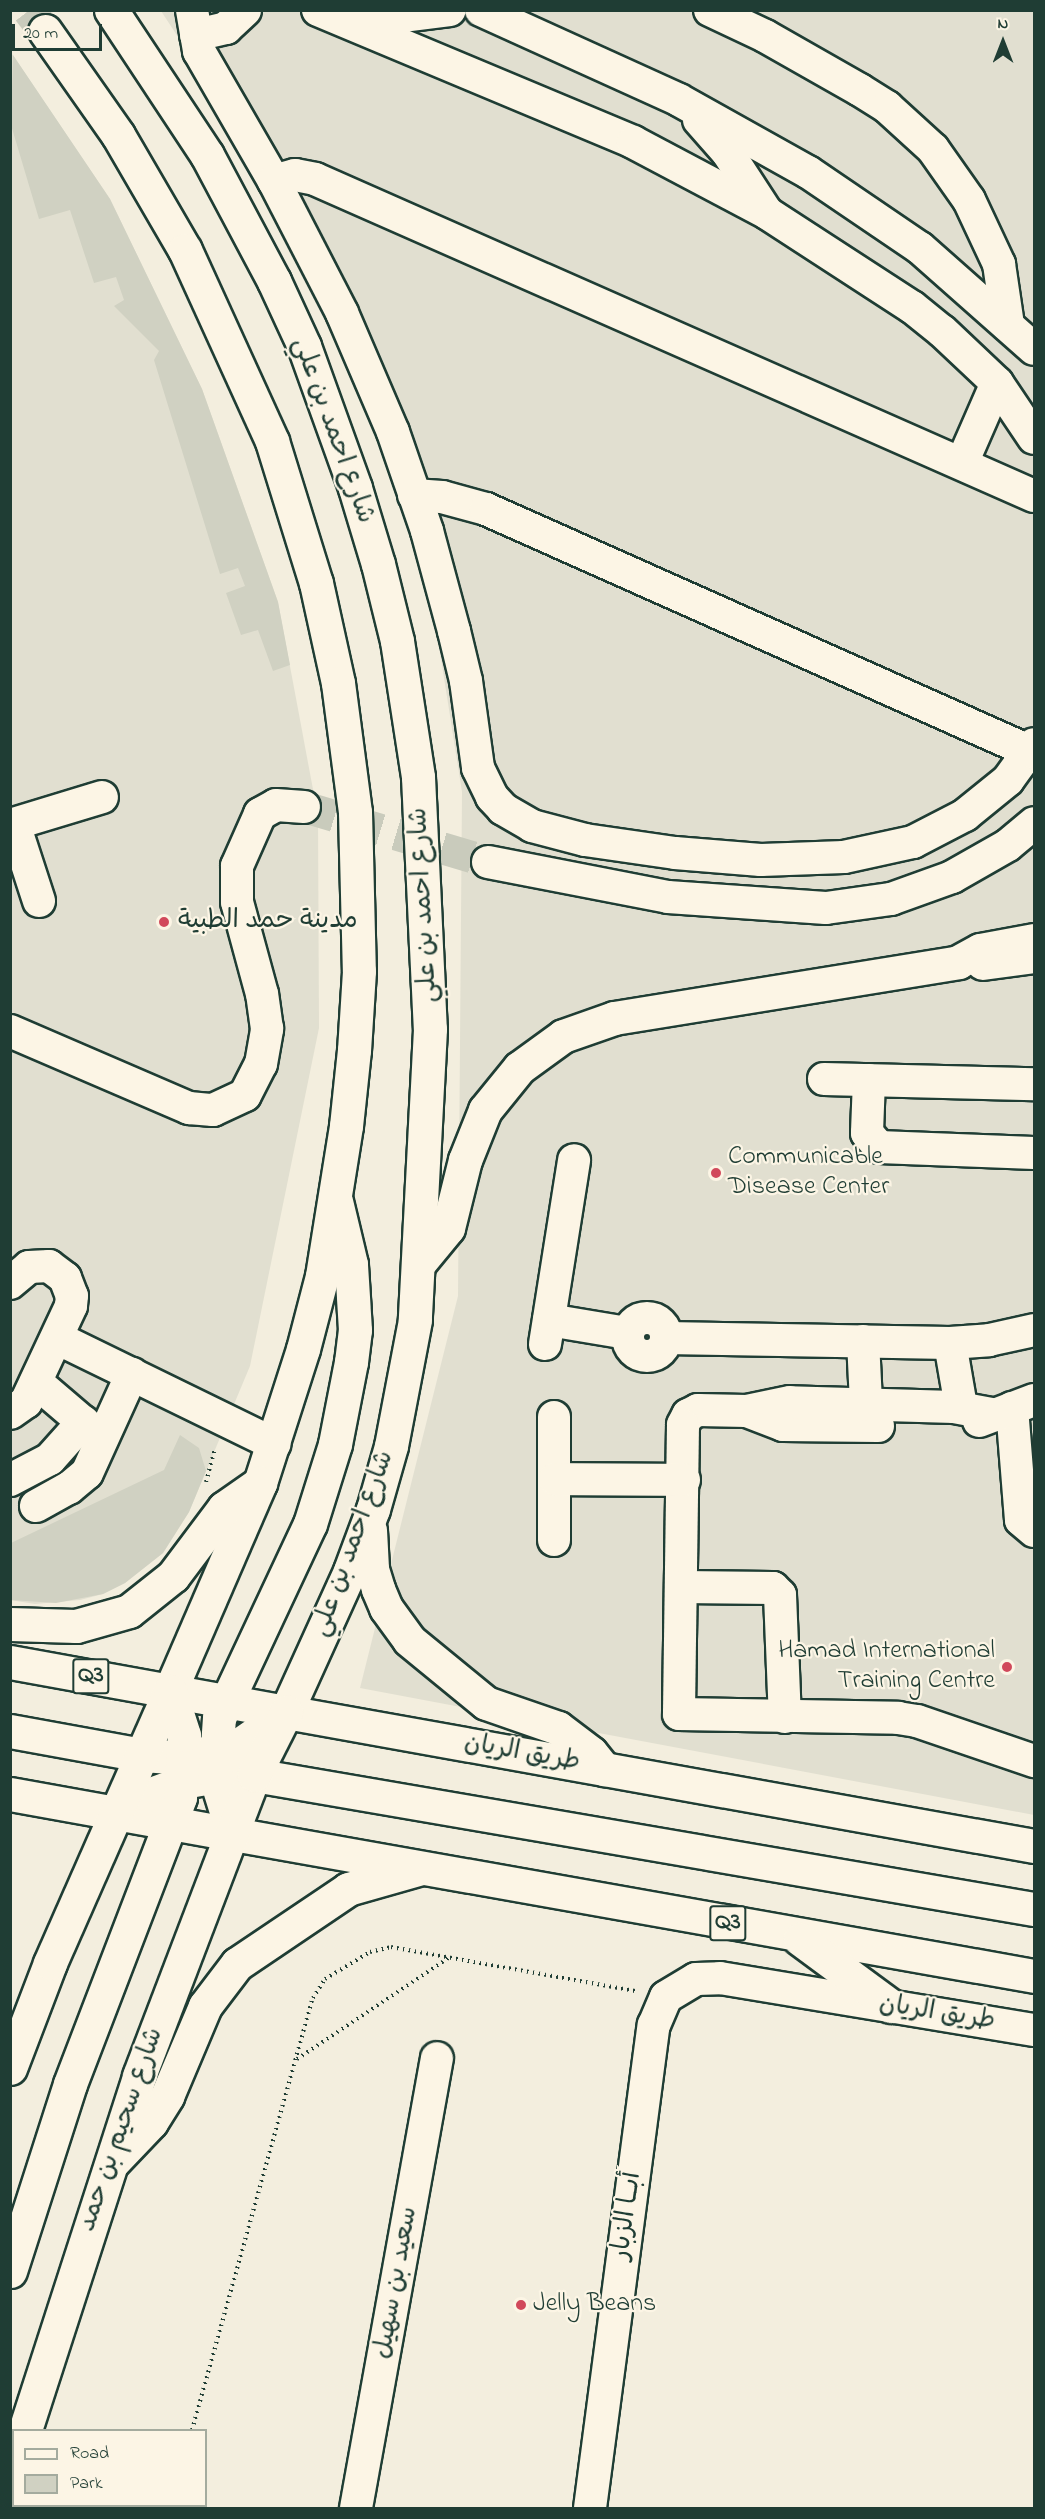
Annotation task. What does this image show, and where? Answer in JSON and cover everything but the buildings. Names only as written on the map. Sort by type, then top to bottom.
[{"type":"main road","name":"شارع احمد بن علي","points":[[111,10],[207,155],[274,281],[330,413],[378,564],[409,708],[424,848],[430,1029],[420,1262],[404,1385],[373,1509],[350,1571],[286,1712],[254,1775],[233,1834]]},
{"type":"main road","points":[[10,2068],[50,1964],[260,1483],[303,1350],[336,1201],[354,1050],[359,891],[346,734],[316,583],[272,441],[210,300],[118,135],[45,31]]},
{"type":"main road","points":[[420,1262],[448,1228],[465,1160],[485,1110],[519,1068],[563,1036],[614,1018],[958,962],[980,950],[1035,940]]},
{"type":"main road","points":[[10,2271],[70,2084],[170,1823],[199,1767],[225,1701],[277,1601],[306,1533],[344,1403],[355,1330],[354,1297],[345,1232],[336,1201]]},
{"type":"main road","points":[[10,1624],[76,1626],[129,1611],[173,1576],[195,1542],[224,1508],[260,1483]]},
{"type":"main road","points":[[373,1509],[372,1569],[386,1608],[409,1640],[486,1703],[558,1728],[591,1752],[604,1769]]},
{"type":"main road","name":"طريق الريان","points":[[10,1662],[1035,1846]]},
{"type":"main road","points":[[171,1691],[184,1735],[233,1834]]},
{"type":"main road","points":[[116,1815],[240,1744],[286,1712]]},
{"type":"main road","points":[[10,1731],[199,1767],[1035,1909]]},
{"type":"main road","name":"طريق الريان","points":[[10,1794],[116,1815],[1035,1976]]},
{"type":"main road","name":"شارع سحيم بن حمد","points":[[25,2429],[108,2166],[171,1987],[233,1834]]},
{"type":"main road","points":[[108,2166],[131,2146],[167,2096],[205,2006],[237,1964],[304,1915],[348,1888],[421,1868]]},
{"type":"main road","points":[[794,1935],[891,2006]]},
{"type":"street","points":[[245,10],[226,28],[194,23],[207,66],[274,181],[362,354],[414,495],[466,681],[478,768],[492,797],[504,810],[532,826],[585,840],[761,860],[886,851],[913,842],[965,815],[1008,780],[1033,748],[486,509],[442,497],[414,495]]},
{"type":"street","points":[[318,10],[623,138],[767,213],[912,307],[997,383],[1035,438]]},
{"type":"street","points":[[370,10],[404,16],[450,10]]},
{"type":"street","points":[[482,10],[680,100],[865,208],[920,248],[1024,337]]},
{"type":"street","points":[[710,10],[860,90],[886,107],[933,149],[969,200],[999,264],[1024,337]]},
{"type":"street","points":[[680,100],[728,153],[767,213]]},
{"type":"street","points":[[274,181],[295,175],[315,179],[1035,496]]},
{"type":"street","points":[[962,463],[997,383]]},
{"type":"street","points":[[39,901],[12,824],[102,797]]},
{"type":"street","points":[[10,1031],[189,1108],[213,1110],[245,1095],[261,1064],[267,1029],[264,1003],[237,902],[237,866],[260,814],[276,805],[304,807]]},
{"type":"street","points":[[488,862],[668,897],[826,908],[891,899],[952,878],[1008,845],[1034,824]]},
{"type":"street","points":[[958,962],[987,964],[1035,957]]},
{"type":"street","points":[[824,1078],[1035,1084]]},
{"type":"street","points":[[869,1080],[867,1133],[879,1147],[1035,1153]]},
{"type":"street","points":[[574,1160],[547,1332],[627,1333],[634,1352],[647,1356],[660,1350],[666,1338],[950,1342],[989,1340],[1035,1330]]},
{"type":"street","points":[[10,1282],[20,1271],[39,1265],[49,1266],[65,1278],[70,1286],[71,1306],[26,1402],[10,1413]]},
{"type":"street","points":[[57,1338],[274,1444]]},
{"type":"street","points":[[863,1341],[866,1415]]},
{"type":"street","points":[[950,1342],[962,1407]]},
{"type":"street","points":[[10,1480],[50,1459],[93,1431],[115,1406],[132,1374]]},
{"type":"street","points":[[36,1382],[93,1431],[94,1463],[78,1481],[36,1506]]},
{"type":"street","points":[[1020,1409],[962,1425],[866,1415],[790,1402],[747,1411],[704,1409],[688,1415],[683,1425],[680,1714],[917,1721],[1035,1761]]},
{"type":"street","points":[[866,1415],[962,1407],[1020,1409]]},
{"type":"street","points":[[1020,1409],[1029,1446],[1021,1520],[1035,1531]]},
{"type":"street","points":[[554,1417],[555,1540]]},
{"type":"street","points":[[555,1479],[684,1480]]},
{"type":"street","points":[[682,1587],[773,1588],[780,1595],[785,1717]]},
{"type":"street","name":"طريق الريان","points":[[666,1997],[696,1979],[720,1978],[1035,2030]]},
{"type":"street","name":"أبــا الزبار","points":[[590,2508],[654,2025],[666,1997]]},
{"type":"street","name":"سعيد بن سهيل","points":[[356,2508],[437,2058]]},
{"type":"path","points":[[204,1488],[223,1419]]},
{"type":"path","points":[[192,2429],[316,1991],[331,1975],[370,1952],[391,1947],[666,1997]]},
{"type":"path","points":[[296,2059],[450,1956]]},
{"type":"shaded area","points":[[161,11],[1034,11],[1034,1815],[360,1688],[458,1296],[462,792],[425,557],[278,189]]},
{"type":"shaded area","name":"مدينة حمد الطبية","points":[[10,51],[110,199],[202,389],[278,602],[318,816],[319,1028],[250,1366],[189,1512],[163,1553],[125,1583],[103,1594],[80,1600],[35,1604],[10,1600]]},
{"type":"green space","points":[[13,55],[110,199],[202,389],[278,602],[290,665],[273,671],[258,630],[241,635],[226,593],[245,586],[238,568],[220,574],[154,360],[159,351],[114,306],[124,300],[116,277],[94,283],[70,210],[39,219],[11,125]]},
{"type":"green space","points":[[180,1435],[199,1448],[206,1471],[189,1512],[163,1553],[125,1583],[103,1594],[56,1603],[11,1600],[11,1543],[164,1470]]},
{"type":"tunnel","points":[[29,10],[45,31]]},
{"type":"tunnel","points":[[304,807],[488,862]]},
{"type":"place","name":"مدينة حمد الطبية","points":[[164,922]]},
{"type":"place","name":"Communicable Disease Center","points":[[716,1173]]},
{"type":"place","name":"Hamad International Training Centre","points":[[1007,1667]]},
{"type":"place","name":"Jelly Beans","points":[[521,2305]]}]
